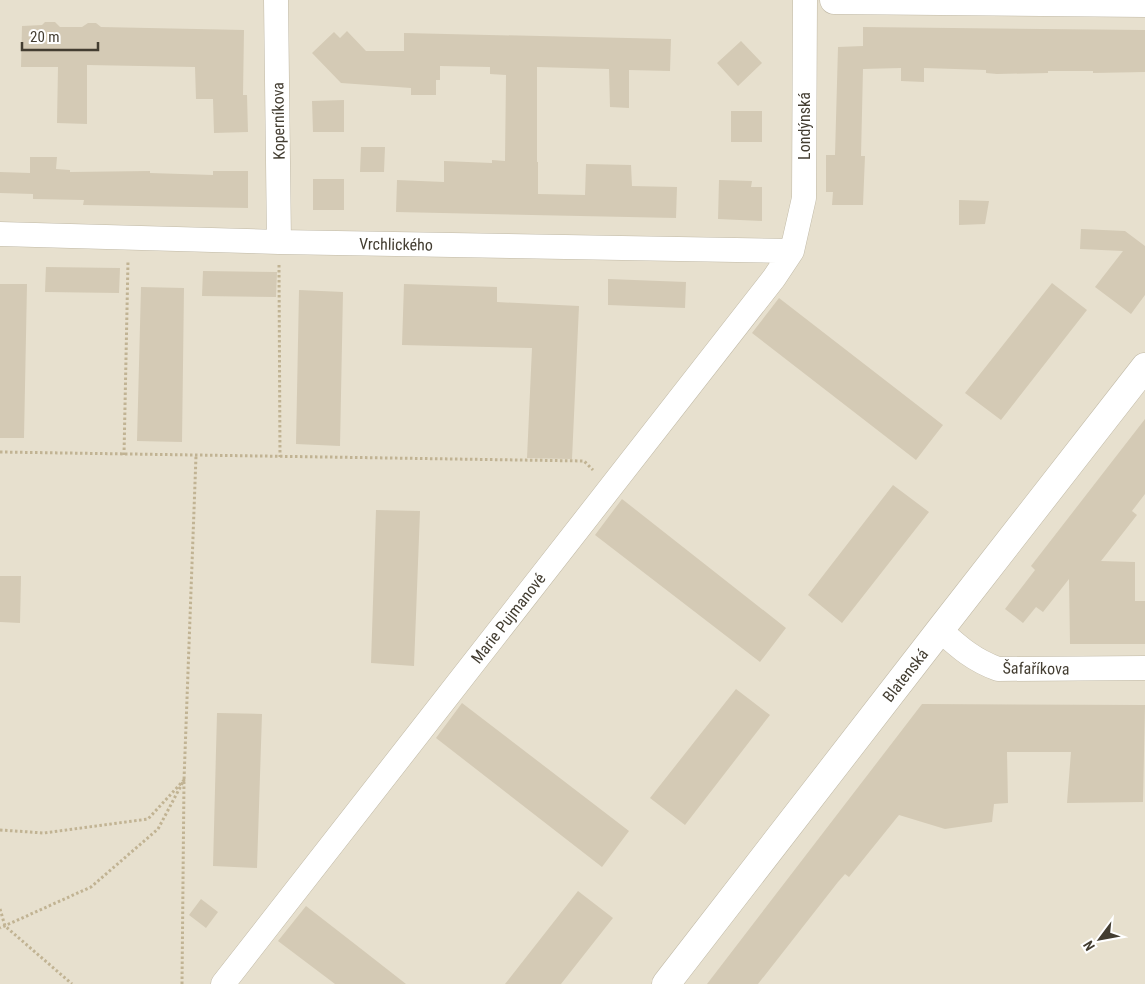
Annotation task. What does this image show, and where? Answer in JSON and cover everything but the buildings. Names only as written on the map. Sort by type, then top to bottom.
[{"type":"street","name":"Koperníkova","points":[[276,0],[279,242]]},
{"type":"street","name":"Londýnská","points":[[792,251],[804,198],[805,0]]},
{"type":"street","points":[[834,0],[1145,3]]},
{"type":"street","name":"Vrchlického","points":[[0,234],[279,242],[792,251]]},
{"type":"street","name":"Marie Pujmanové","points":[[223,984],[774,278],[792,251]]},
{"type":"street","name":"Blatenská","points":[[666,984],[1145,367]]},
{"type":"street","name":"Šafaříkova","points":[[940,630],[972,658],[998,669],[1145,668]]},
{"type":"path","points":[[124,455],[129,238]]},
{"type":"path","points":[[279,242],[280,457]]},
{"type":"path","points":[[0,452],[584,461],[610,488]]},
{"type":"path","points":[[182,984],[184,780],[196,456]]},
{"type":"path","points":[[0,830],[44,833],[148,819],[184,780]]},
{"type":"path","points":[[0,928],[91,887],[158,829],[184,780]]},
{"type":"path","points":[[0,909],[5,926],[72,984]]},
{"type":"shaded area","points":[[0,0],[1145,0],[1145,984],[0,984]]}]
